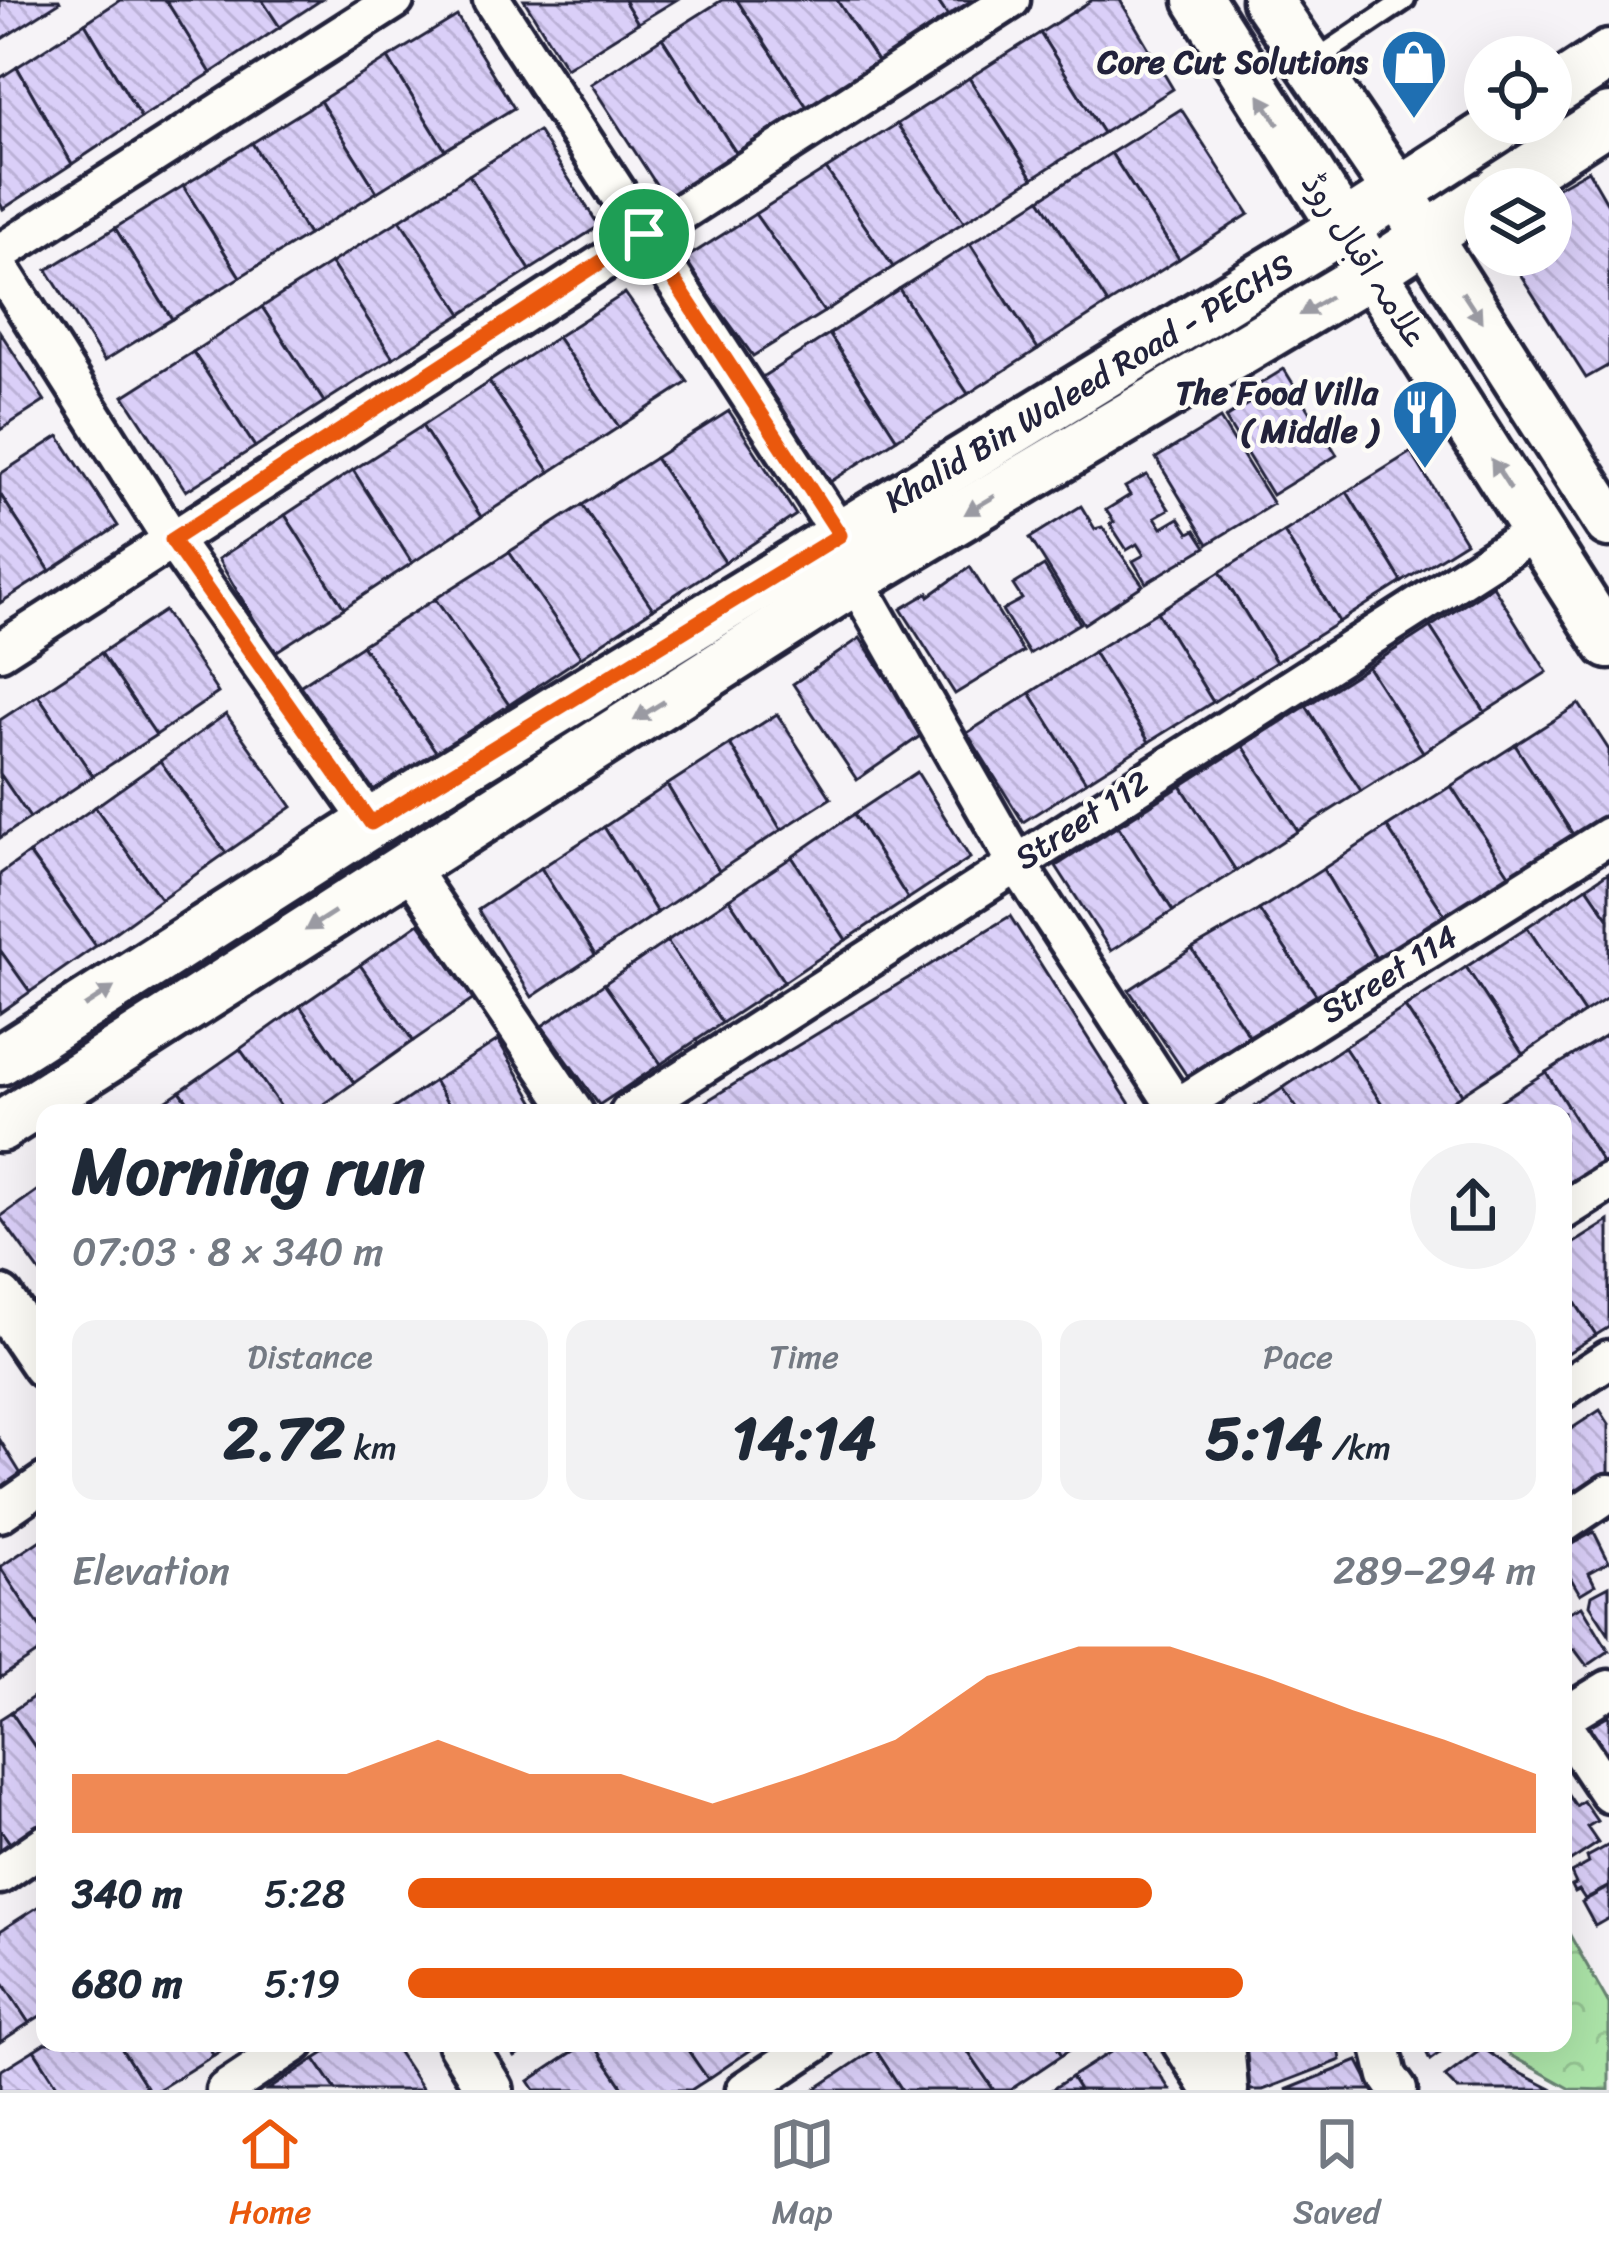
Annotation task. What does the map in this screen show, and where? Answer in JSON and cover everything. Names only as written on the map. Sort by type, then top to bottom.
[{"type":"main road","name":"علامہ اقبال روڈ","points":[[1198,0],[1609,644]]},
{"type":"main road","name":"علامہ اقبال روڈ","points":[[1267,0],[1427,236],[1609,521]]},
{"type":"main road","points":[[1572,79],[1609,55]]},
{"type":"main road","points":[[1532,168],[1609,118]]},
{"type":"main road","name":"Khalid Bin Waleed Road - PECHS","points":[[0,1060],[371,823],[1472,144]]},
{"type":"main road","name":"Khalid Bin Waleed Road - PECHS","points":[[0,1127],[854,580],[1372,272],[1464,212]]},
{"type":"street","points":[[0,253],[394,0]]},
{"type":"street","points":[[492,0],[840,535]]},
{"type":"street","points":[[0,651],[1011,0]]},
{"type":"street","points":[[0,268],[172,540],[371,823]]},
{"type":"street","name":"Street 112","points":[[643,1104],[1537,530]]},
{"type":"street","points":[[854,580],[1016,862],[1171,1104]]},
{"type":"street","name":"Street 114","points":[[1186,1104],[1609,836]]},
{"type":"street","points":[[407,865],[569,1104]]},
{"type":"street","points":[[1572,1205],[1609,1182]]},
{"type":"street","points":[[0,1299],[36,1352]]},
{"type":"street","points":[[1572,1383],[1609,1359]]},
{"type":"street","points":[[0,1513],[36,1488]]},
{"type":"street","points":[[1572,1518],[1609,1493]]},
{"type":"street","points":[[1572,1715],[1609,1689]]},
{"type":"street","points":[[1572,1735],[1609,1794]]},
{"type":"street","points":[[0,1875],[36,1850]]},
{"type":"street","points":[[225,2090],[282,2052]]},
{"type":"street","points":[[467,2052],[490,2090]]},
{"type":"street","points":[[745,2090],[802,2052]]},
{"type":"street","points":[[1187,2052],[1211,2090]]},
{"type":"street","points":[[1226,2052],[1229,2090]]},
{"type":"street","points":[[1382,2052],[1388,2076],[1398,2090]]},
{"type":"lane","points":[[1310,64],[1405,0]]},
{"type":"green space","points":[[1572,1939],[1609,2004],[1609,2090],[1571,2089],[1508,2052],[1572,2052]]},
{"type":"building","points":[[0,0],[59,0],[60,2],[0,40]]},
{"type":"building","points":[[120,0],[166,0],[211,73],[141,118],[85,23]]},
{"type":"building","points":[[166,0],[262,0],[280,27],[211,73]]},
{"type":"building","points":[[262,0],[321,0],[280,27]]},
{"type":"building","points":[[524,0],[624,0],[638,23],[566,68]]},
{"type":"building","points":[[624,0],[676,0],[638,23]]},
{"type":"building","points":[[722,0],[737,0],[809,110],[738,156],[662,38]]},
{"type":"building","points":[[737,0],[837,0],[879,64],[809,110]]},
{"type":"building","points":[[837,0],[937,0],[950,19],[879,64]]},
{"type":"building","points":[[937,0],[980,0],[950,19]]},
{"type":"building","points":[[1092,0],[1120,0],[1173,89],[1103,133],[1040,33]]},
{"type":"building","points":[[457,16],[514,108],[445,150],[388,58]]},
{"type":"building","points":[[85,23],[141,118],[72,164],[17,67]]},
{"type":"building","points":[[1040,33],[1103,133],[1033,178],[969,78]]},
{"type":"building","points":[[662,38],[738,156],[667,201],[591,84]]},
{"type":"building","points":[[388,58],[445,150],[377,192],[320,101]]},
{"type":"building","points":[[17,67],[72,164],[3,209],[0,78]]},
{"type":"building","points":[[969,78],[1033,178],[964,222],[897,124]]},
{"type":"building","points":[[320,101],[377,192],[308,235],[252,143]]},
{"type":"building","points":[[1181,109],[1249,214],[1179,259],[1111,153]]},
{"type":"building","points":[[897,124],[964,222],[893,267],[826,169]]},
{"type":"building","points":[[538,131],[599,226],[530,270],[469,175]]},
{"type":"building","points":[[252,143],[308,235],[240,277],[183,186]]},
{"type":"building","points":[[1111,153],[1179,259],[1108,304],[1040,199]]},
{"type":"building","points":[[826,169],[893,267],[824,312],[755,214]]},
{"type":"building","points":[[1588,170],[1609,206],[1609,365],[1586,378],[1521,276],[1572,276],[1572,179]]},
{"type":"building","points":[[469,175],[530,270],[462,314],[400,220]]},
{"type":"building","points":[[183,186],[240,277],[172,319],[115,228]]},
{"type":"building","points":[[1040,199],[1108,304],[1038,349],[970,244]]},
{"type":"building","points":[[755,214],[824,312],[753,356],[683,260]]},
{"type":"building","points":[[400,220],[462,314],[393,358],[331,263]]},
{"type":"building","points":[[115,228],[172,319],[104,361],[47,270]]},
{"type":"building","points":[[970,244],[1038,349],[968,394],[899,289]]},
{"type":"building","points":[[331,263],[393,358],[324,402],[262,307]]},
{"type":"building","points":[[899,289],[968,394],[897,439],[829,334]]},
{"type":"building","points":[[625,293],[688,382],[619,427],[557,337]]},
{"type":"building","points":[[262,307],[324,402],[255,447],[193,352]]},
{"type":"building","points":[[0,332],[45,401],[0,430]]},
{"type":"building","points":[[829,334],[897,439],[827,484],[759,379]]},
{"type":"building","points":[[557,337],[619,427],[550,472],[489,382]]},
{"type":"building","points":[[193,352],[255,447],[186,491],[124,396]]},
{"type":"building","points":[[1284,369],[1337,455],[1272,495],[1225,418],[1261,396],[1255,387]]},
{"type":"building","points":[[489,382],[550,472],[481,517],[422,426]]},
{"type":"building","points":[[729,411],[796,515],[725,562],[655,458]]},
{"type":"building","points":[[1220,419],[1273,504],[1208,544],[1156,458]]},
{"type":"building","points":[[422,426],[481,517],[412,563],[353,470]]},
{"type":"building","points":[[59,436],[118,526],[50,571],[0,494],[0,474]]},
{"type":"building","points":[[1411,452],[1466,542],[1402,582],[1347,492]]},
{"type":"building","points":[[655,458],[725,562],[653,609],[582,505]]},
{"type":"building","points":[[353,470],[412,563],[344,608],[285,515]]},
{"type":"building","points":[[1147,475],[1169,509],[1155,517],[1162,528],[1179,518],[1206,547],[1146,583],[1133,561],[1144,555],[1137,544],[1127,550],[1106,510],[1130,495],[1125,487]]},
{"type":"building","points":[[1347,492],[1402,582],[1339,622],[1284,532]]},
{"type":"building","points":[[0,494],[50,571],[0,603]]},
{"type":"building","points":[[582,505],[653,609],[581,657],[509,552]]},
{"type":"building","points":[[1081,506],[1143,585],[1084,624],[1030,538]]},
{"type":"building","points":[[285,515],[344,608],[274,653],[218,559]]},
{"type":"building","points":[[1284,532],[1339,622],[1276,662],[1220,572]]},
{"type":"building","points":[[509,552],[581,657],[509,705],[435,599]]},
{"type":"building","points":[[1044,566],[1080,623],[1029,654],[1002,610],[1022,599],[1013,585]]},
{"type":"building","points":[[970,567],[1023,652],[955,694],[901,609]]},
{"type":"building","points":[[1220,572],[1276,662],[1213,702],[1157,612]]},
{"type":"building","points":[[1493,586],[1547,672],[1485,712],[1430,627]]},
{"type":"building","points":[[435,599],[509,705],[437,753],[362,645]]},
{"type":"building","points":[[164,611],[218,693],[156,735],[101,653]]},
{"type":"building","points":[[1157,612],[1213,702],[1149,742],[1093,652]]},
{"type":"building","points":[[1430,627],[1485,712],[1423,752],[1368,667]]},
{"type":"building","points":[[860,638],[923,734],[857,780],[793,684]]},
{"type":"building","points":[[362,645],[437,753],[365,800],[289,693]]},
{"type":"building","points":[[1093,652],[1149,742],[1086,782],[1030,693]]},
{"type":"building","points":[[101,653],[156,735],[93,776],[38,695]]},
{"type":"building","points":[[1368,667],[1423,752],[1361,791],[1306,706]]},
{"type":"building","points":[[1030,693],[1086,782],[1023,822],[967,733]]},
{"type":"building","points":[[38,695],[93,776],[30,818],[0,774],[0,720]]},
{"type":"building","points":[[1579,704],[1609,750],[1609,825],[1579,844],[1515,745]]},
{"type":"building","points":[[1306,706],[1361,791],[1298,831],[1243,746]]},
{"type":"building","points":[[226,714],[292,807],[226,853],[160,761]]},
{"type":"building","points":[[777,714],[831,798],[781,830],[730,744]]},
{"type":"building","points":[[730,744],[781,830],[719,871],[667,785]]},
{"type":"building","points":[[1515,745],[1579,844],[1516,885],[1451,786]]},
{"type":"building","points":[[1243,746],[1298,831],[1236,871],[1181,786]]},
{"type":"building","points":[[160,761],[226,853],[161,899],[95,807]]},
{"type":"building","points":[[917,772],[970,858],[908,899],[854,814]]},
{"type":"building","points":[[0,774],[30,818],[0,838]]},
{"type":"building","points":[[667,785],[719,871],[657,913],[604,827]]},
{"type":"building","points":[[1181,786],[1236,871],[1173,911],[1118,826]]},
{"type":"building","points":[[1451,786],[1516,885],[1452,926],[1387,827]]},
{"type":"building","points":[[95,807],[161,899],[96,946],[29,853]]},
{"type":"building","points":[[854,814],[908,899],[846,940],[792,857]]},
{"type":"building","points":[[1118,826],[1173,911],[1111,951],[1056,866]]},
{"type":"building","points":[[604,827],[657,913],[595,955],[541,868]]},
{"type":"building","points":[[1387,827],[1452,926],[1378,962],[1323,869]]},
{"type":"building","points":[[29,853],[96,946],[30,992],[0,950],[0,874]]},
{"type":"building","points":[[792,857],[846,940],[784,982],[729,899]]},
{"type":"building","points":[[541,868],[595,955],[532,997],[478,910]]},
{"type":"building","points":[[1323,869],[1378,962],[1317,996],[1259,910]]},
{"type":"building","points":[[1609,872],[1609,919],[1587,887]]},
{"type":"building","points":[[1587,887],[1609,919],[1609,997],[1584,1013],[1527,927]]},
{"type":"building","points":[[729,899],[784,982],[722,1023],[667,941]]},
{"type":"building","points":[[1259,910],[1317,996],[1249,1036],[1192,949]]},
{"type":"building","points":[[1010,916],[1130,1104],[702,1104]]},
{"type":"building","points":[[419,923],[474,999],[413,1041],[360,965]]},
{"type":"building","points":[[1527,927],[1584,1013],[1523,1054],[1466,967]]},
{"type":"building","points":[[667,941],[722,1023],[661,1064],[604,984]]},
{"type":"building","points":[[1192,949],[1249,1036],[1187,1076],[1129,990]]},
{"type":"building","points":[[0,950],[30,992],[0,1013]]},
{"type":"building","points":[[360,965],[413,1041],[354,1083],[300,1006]]},
{"type":"building","points":[[1466,967],[1523,1054],[1462,1094],[1405,1007]]},
{"type":"building","points":[[604,984],[661,1064],[598,1104],[542,1026]]},
{"type":"building","points":[[300,1006],[354,1083],[325,1104],[279,1104],[240,1049]]},
{"type":"building","points":[[1405,1007],[1462,1094],[1447,1104],[1382,1104],[1344,1047]]},
{"type":"building","points":[[1609,1033],[1606,1169],[1572,1114],[1572,1104],[1566,1104],[1546,1072]]},
{"type":"building","points":[[498,1040],[536,1104],[448,1104],[434,1081]]},
{"type":"building","points":[[1344,1047],[1382,1104],[1294,1104],[1283,1088]]},
{"type":"building","points":[[240,1049],[279,1104],[189,1104],[180,1091]]},
{"type":"building","points":[[1546,1072],[1566,1104],[1495,1104]]},
{"type":"building","points":[[434,1081],[448,1104],[400,1104]]},
{"type":"building","points":[[1283,1088],[1294,1104],[1259,1104]]},
{"type":"building","points":[[180,1091],[189,1104],[161,1104]]},
{"type":"building","points":[[1572,1114],[1606,1169],[1572,1190]]},
{"type":"building","points":[[36,1191],[36,1267],[0,1217]]},
{"type":"building","points":[[1609,1221],[1609,1327],[1596,1335],[1572,1298],[1572,1244]]},
{"type":"building","points":[[1572,1298],[1596,1335],[1572,1350]]},
{"type":"building","points":[[1600,1410],[1609,1424],[1609,1490],[1576,1510],[1572,1504],[1572,1428]]},
{"type":"building","points":[[0,1440],[29,1487],[0,1505]]},
{"type":"building","points":[[1594,1532],[1609,1562],[1589,1573],[1595,1585],[1580,1594],[1572,1580],[1572,1544]]},
{"type":"building","points":[[36,1543],[36,1621],[0,1567]]},
{"type":"building","points":[[0,1567],[36,1621],[36,1654],[0,1678]]},
{"type":"building","points":[[1609,1586],[1609,1634],[1590,1605],[1592,1595]]},
{"type":"building","points":[[1582,1606],[1609,1651],[1587,1666],[1572,1650],[1572,1611]]},
{"type":"building","points":[[36,1695],[36,1749],[11,1712]]},
{"type":"building","points":[[11,1712],[36,1749],[36,1830],[12,1846],[0,1829],[0,1719]]},
{"type":"building","points":[[1609,1715],[1609,1763],[1586,1728]]},
{"type":"building","points":[[1572,1800],[1576,1806],[1583,1801],[1597,1821],[1587,1827],[1598,1843],[1572,1860]]},
{"type":"building","points":[[0,1829],[12,1846],[0,1854]]},
{"type":"building","points":[[1609,1845],[1609,1886],[1585,1899],[1572,1886],[1576,1884],[1572,1872],[1589,1863],[1587,1857]]},
{"type":"building","points":[[1609,1887],[1609,1918],[1595,1926],[1582,1902]]},
{"type":"building","points":[[36,1908],[36,2019],[29,2023],[0,1979],[0,1931]]},
{"type":"building","points":[[0,1979],[29,2023],[0,2042]]},
{"type":"building","points":[[34,2050],[124,2052],[148,2090],[60,2090]]},
{"type":"building","points":[[34,2050],[60,2090],[0,2090],[0,2071]]},
{"type":"building","points":[[124,2052],[214,2055],[158,2090],[148,2090]]},
{"type":"building","points":[[326,2052],[398,2052],[423,2090],[336,2090],[315,2059]]},
{"type":"building","points":[[572,2052],[599,2052],[625,2090],[535,2090],[529,2081]]},
{"type":"building","points":[[599,2052],[689,2052],[708,2079],[691,2090],[625,2090]]},
{"type":"building","points":[[689,2052],[748,2052],[708,2079]]},
{"type":"building","points":[[877,2052],[968,2052],[994,2090],[902,2090]]},
{"type":"building","points":[[877,2052],[902,2090],[814,2090]]},
{"type":"building","points":[[968,2052],[1062,2055],[1010,2090],[994,2090]]},
{"type":"building","points":[[1111,2052],[1145,2052],[1170,2090],[1079,2090],[1071,2077]]},
{"type":"building","points":[[1234,2052],[1340,2052],[1341,2060],[1263,2090],[1243,2090]]},
{"type":"building","points":[[1478,2052],[1489,2052],[1553,2090],[1458,2090],[1445,2077]]},
{"type":"building","points":[[315,2059],[336,2090],[268,2090]]},
{"type":"building","points":[[1358,2061],[1373,2090],[1286,2090]]},
{"type":"building","points":[[1071,2077],[1079,2090],[1051,2090]]},
{"type":"place","name":"Core Cut Solutions","points":[[1414,121]]},
{"type":"place","name":"The Food Villa ( Middle )","points":[[1425,471]]},
{"type":"route","points":[[644,234],[840,535],[371,823],[172,540],[644,234]]}]
